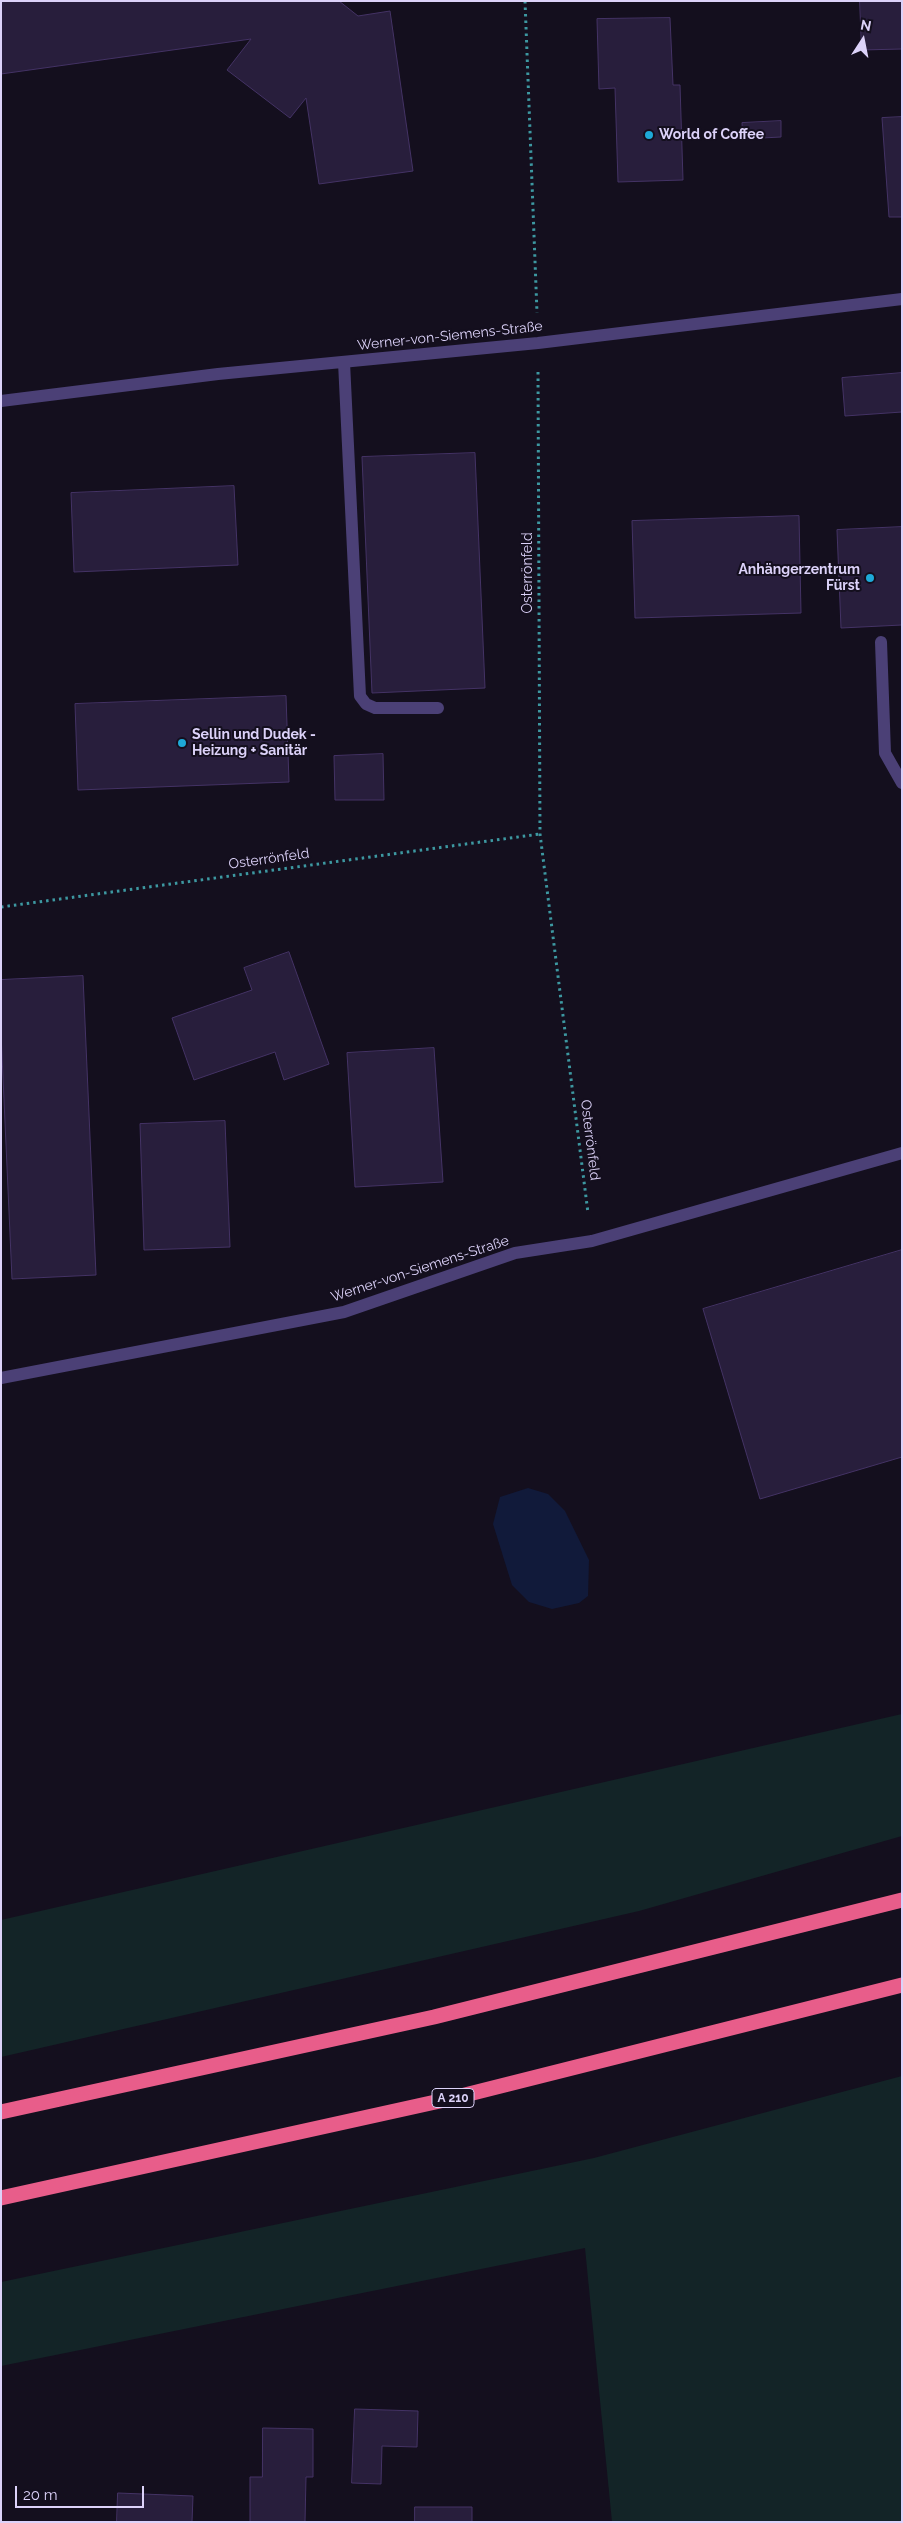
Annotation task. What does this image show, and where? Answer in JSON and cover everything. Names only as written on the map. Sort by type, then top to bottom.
[{"type":"highway","points":[[1,2112],[434,2017],[902,1900]]},
{"type":"highway","name":"A 210","points":[[1,2198],[449,2099],[902,1985]]},
{"type":"street","name":"Werner-von-Siemens-Straße","points":[[1,401],[208,375],[538,343],[902,299]]},
{"type":"street","points":[[344,362],[360,696],[366,704],[375,708],[438,708]]},
{"type":"street","points":[[881,642],[885,753],[902,783]]},
{"type":"street","name":"Werner-von-Siemens-Straße","points":[[1,1378],[344,1312],[515,1253],[592,1241],[902,1154]]},
{"type":"path","name":"Osterrönfeld","points":[[525,1],[538,343],[540,834],[592,1241]]},
{"type":"path","name":"Osterrönfeld","points":[[1,907],[540,834]]},
{"type":"shaded area","points":[[902,1714],[902,1836],[639,1911],[1,2057],[1,1920]]},
{"type":"shaded area","points":[[902,2076],[902,2522],[612,2522],[585,2248],[1,2366],[1,2282],[594,2158]]},
{"type":"water","points":[[528,1488],[548,1494],[565,1511],[589,1560],[588,1596],[579,1603],[552,1609],[529,1602],[512,1585],[493,1524],[500,1497]]},
{"type":"building","points":[[1,1],[339,1],[358,16],[390,11],[413,171],[319,184],[306,98],[290,118],[227,70],[251,39],[1,74]]},
{"type":"building","points":[[860,1],[902,1],[902,49],[862,50]]},
{"type":"building","name":"World of Coffee","points":[[670,18],[673,85],[680,85],[683,180],[618,182],[615,88],[599,89],[597,19]]},
{"type":"building","points":[[902,117],[902,217],[889,217],[882,118]]},
{"type":"building","points":[[781,121],[781,137],[743,139],[742,123]]},
{"type":"building","points":[[902,373],[902,412],[845,416],[842,378]]},
{"type":"building","points":[[475,453],[485,688],[372,693],[362,457]]},
{"type":"building","points":[[234,486],[238,565],[74,572],[71,493]]},
{"type":"building","points":[[799,516],[801,613],[635,618],[632,521]]},
{"type":"building","name":"Anhängerzentrum Fürst","points":[[902,527],[902,625],[841,628],[837,530]]},
{"type":"building","name":"Sellin und Dudek - Heizung + Sanitär","points":[[286,696],[289,782],[78,790],[75,704]]},
{"type":"building","points":[[383,754],[384,800],[335,800],[334,756]]},
{"type":"building","points":[[289,952],[329,1064],[284,1080],[275,1052],[194,1080],[172,1018],[252,990],[244,968]]},
{"type":"building","points":[[83,976],[96,1275],[12,1279],[1,1033],[1,980]]},
{"type":"building","points":[[434,1048],[443,1182],[355,1187],[347,1053]]},
{"type":"building","points":[[225,1121],[230,1247],[144,1250],[140,1124]]},
{"type":"building","points":[[902,1250],[902,1457],[760,1499],[703,1309]]},
{"type":"building","points":[[355,2409],[418,2411],[417,2447],[382,2446],[381,2484],[352,2483]]},
{"type":"building","points":[[263,2428],[313,2429],[313,2477],[306,2477],[305,2522],[250,2522],[250,2477],[262,2477]]},
{"type":"building","points":[[118,2493],[193,2496],[192,2522],[117,2522]]},
{"type":"building","points":[[415,2507],[472,2507],[472,2522],[415,2522]]},
{"type":"place","name":"World of Coffee","points":[[649,135]]},
{"type":"place","name":"Anhängerzentrum Fürst","points":[[870,578]]},
{"type":"place","name":"Sellin und Dudek - Heizung + Sanitär","points":[[182,743]]}]
